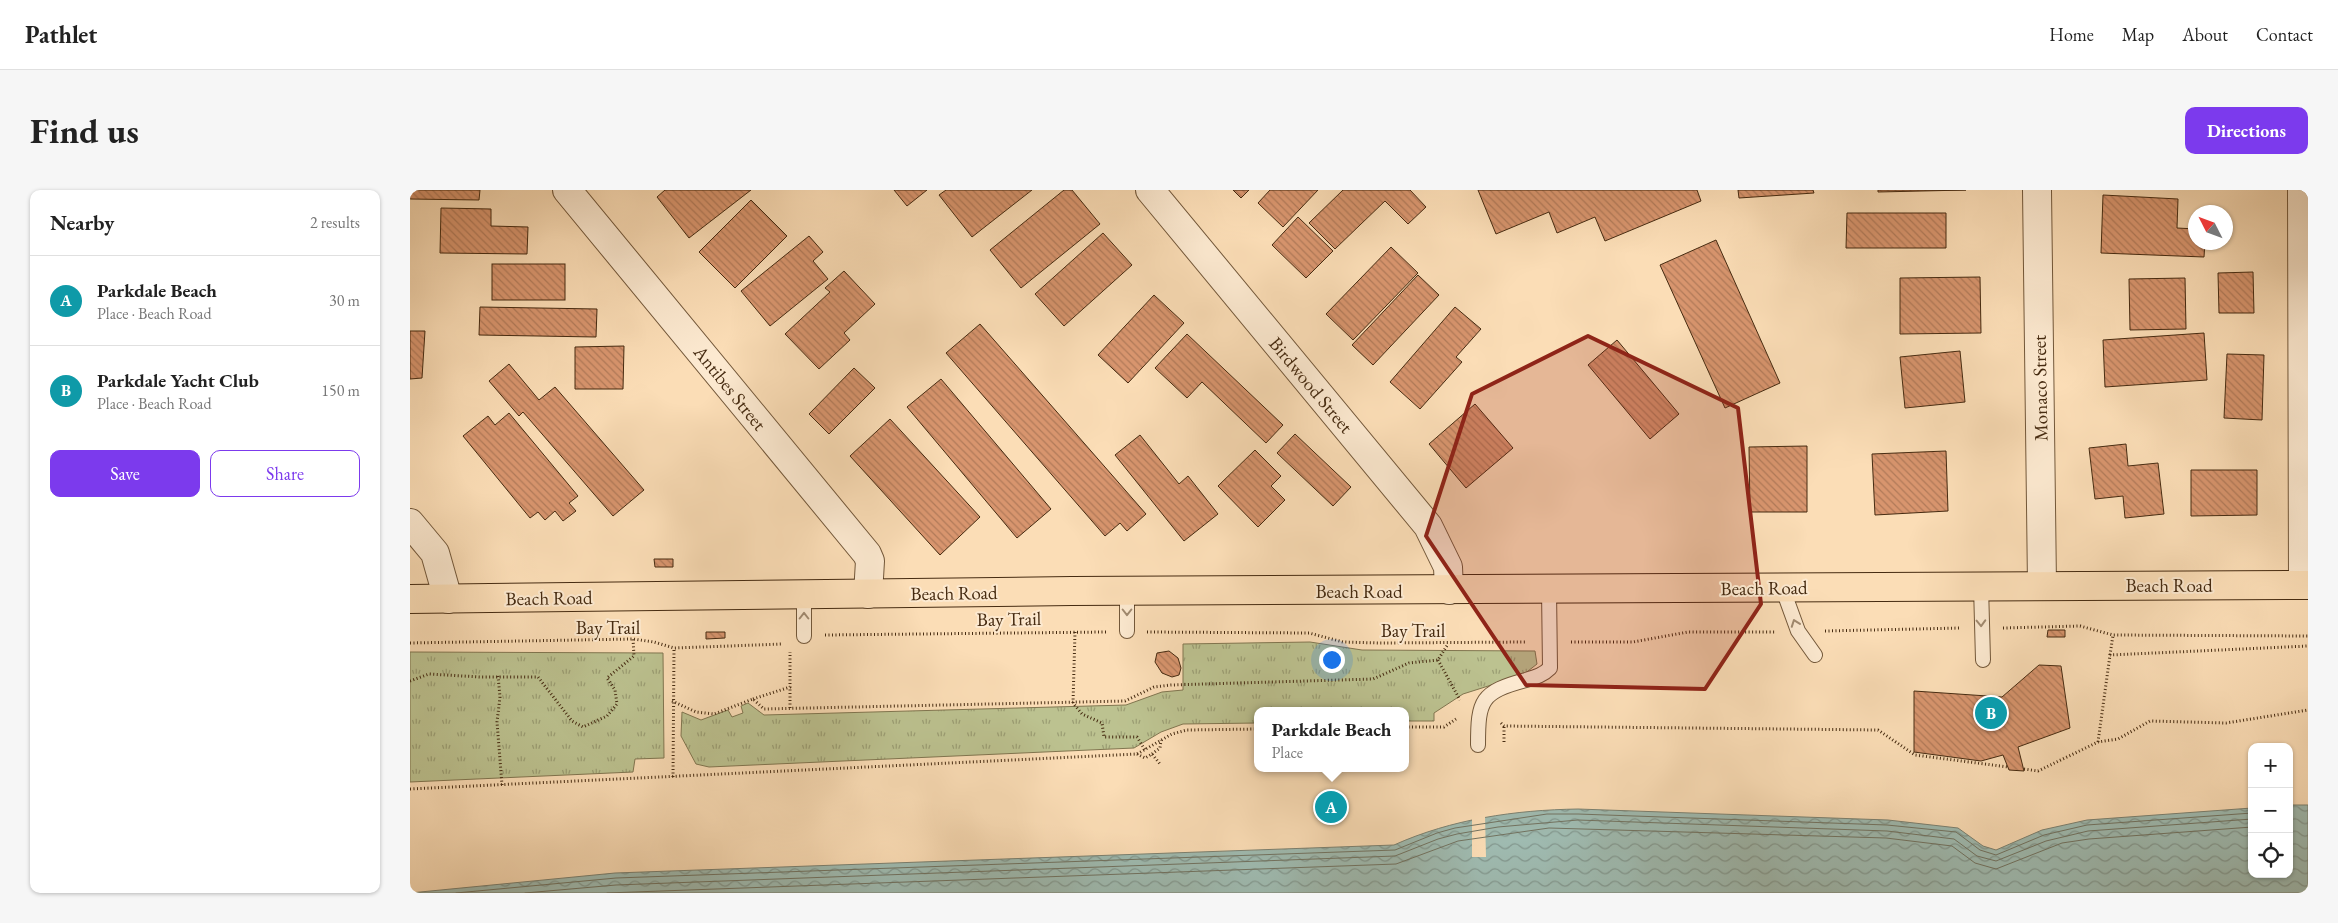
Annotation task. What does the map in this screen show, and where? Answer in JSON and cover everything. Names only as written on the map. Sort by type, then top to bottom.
[{"type":"main road","name":"Beach Road","points":[[410,599],[2042,585],[2305,585]]},
{"type":"street","name":"Antibes Street","points":[[567,190],[867,554],[870,561],[868,594]]},
{"type":"street","name":"Birdwood Street","points":[[1150,190],[1428,526],[1448,567],[1449,590]]},
{"type":"street","name":"Monaco Street","points":[[2036,190],[2042,585]]},
{"type":"street","points":[[2302,190],[2305,585]]},
{"type":"street","points":[[410,523],[435,553],[448,599]]},
{"type":"lane","points":[[1981,586],[1982,660]]},
{"type":"lane","points":[[1782,587],[1798,631],[1815,655]]},
{"type":"lane","points":[[1478,745],[1478,714],[1489,695],[1501,686],[1544,673],[1550,668],[1549,590]]},
{"type":"lane","points":[[1126,631],[1127,592]]},
{"type":"lane","points":[[804,596],[804,636]]},
{"type":"path","name":"Bay Trail","points":[[804,636],[1126,631],[1309,633],[1343,642],[1449,644],[1611,643]]},
{"type":"path","points":[[1075,632],[1073,703],[1082,714],[1102,723],[1104,737],[1137,737],[1146,750]]},
{"type":"path","points":[[2098,742],[2113,636]]},
{"type":"path","name":"Bay Trail","points":[[410,643],[633,639],[674,648],[790,644],[790,687]]},
{"type":"path","points":[[410,681],[429,674],[480,678],[498,676],[538,677],[572,721],[584,727],[607,716],[617,704],[615,690],[606,678],[634,656],[633,639]]},
{"type":"path","points":[[753,699],[764,709],[1125,701],[1154,687],[1171,685],[1374,679],[1409,664],[1438,660],[1449,644]]},
{"type":"path","points":[[2110,655],[2308,646]]},
{"type":"path","points":[[673,777],[672,701],[674,648]]},
{"type":"path","points":[[1438,660],[1461,704]]},
{"type":"path","points":[[498,676],[500,696],[497,722],[502,785]]},
{"type":"path","points":[[672,701],[696,712],[714,714],[790,687],[790,708]]},
{"type":"path","points":[[2024,769],[2038,771],[2098,742],[2118,739],[2150,721],[2226,723],[2308,710]]},
{"type":"path","points":[[1409,727],[1444,727],[1461,716],[1478,714],[1491,715],[1504,726],[1878,730],[1915,755],[2008,767]]},
{"type":"path","points":[[1504,726],[1504,742]]},
{"type":"path","points":[[410,789],[1137,754],[1161,739],[1187,730],[1254,729]]},
{"type":"path","points":[[1137,754],[1146,758],[1160,748],[1161,739]]},
{"type":"path","points":[[1152,754],[1160,764]]},
{"type":"highlighted area","points":[[1588,336],[1738,408],[1761,604],[1705,689],[1526,685],[1426,536],[1472,394]]},
{"type":"green space","points":[[1310,642],[1362,650],[1535,651],[1537,664],[1523,675],[1463,694],[1434,713],[1434,721],[1409,721],[1409,707],[1254,707],[1254,723],[1183,724],[1161,732],[1134,748],[709,767],[696,764],[681,736],[682,712],[701,720],[728,710],[732,717],[743,713],[741,706],[748,703],[764,715],[1126,705],[1162,692],[1183,690],[1183,644]]},
{"type":"green space","points":[[410,652],[663,653],[664,758],[635,759],[633,772],[410,782]]},
{"type":"water","points":[[2293,805],[2308,805],[2308,893],[410,893],[615,873],[1394,845],[1461,822],[1531,811],[1578,809],[1888,820],[1958,828],[1983,846],[1996,850],[2042,830],[2087,820],[2248,808],[2248,878],[2293,878]]},
{"type":"pier","points":[[1485,815],[1486,857],[1472,857],[1472,817]]},
{"type":"building","points":[[410,190],[480,190],[479,200],[410,199]]},
{"type":"building","points":[[665,190],[751,190],[689,238],[657,197]]},
{"type":"building","points":[[894,190],[927,190],[907,206]]},
{"type":"building","points":[[946,190],[1032,190],[972,237],[939,195]]},
{"type":"building","points":[[1064,190],[1072,190],[1100,224],[1021,288],[990,250]]},
{"type":"building","points":[[1233,190],[1249,190],[1241,198]]},
{"type":"building","points":[[1270,190],[1318,190],[1283,227],[1258,203]]},
{"type":"building","points":[[1343,190],[1410,190],[1426,207],[1408,224],[1385,201],[1335,249],[1309,223]]},
{"type":"building","points":[[1478,190],[1697,190],[1701,201],[1605,241],[1595,217],[1557,233],[1549,212],[1496,234]]},
{"type":"building","points":[[1738,190],[1813,190],[1814,193],[1739,198]]},
{"type":"building","points":[[1878,190],[1966,190],[1878,192]]},
{"type":"building","points":[[2103,195],[2178,199],[2177,228],[2188,229],[2188,250],[2204,250],[2204,257],[2101,253]]},
{"type":"building","points":[[751,200],[787,236],[735,288],[699,252]]},
{"type":"building","points":[[441,208],[491,209],[491,226],[528,227],[527,254],[440,253]]},
{"type":"building","points":[[1847,213],[1946,213],[1946,248],[1846,248]]},
{"type":"building","points":[[1298,217],[1333,251],[1306,278],[1272,245]]},
{"type":"building","points":[[1103,233],[1132,265],[1064,326],[1035,294]]},
{"type":"building","points":[[809,236],[823,252],[813,261],[828,279],[770,326],[741,291]]},
{"type":"building","points":[[1716,240],[1780,383],[1725,408],[1660,265]]},
{"type":"building","points":[[1391,247],[1418,273],[1353,340],[1326,314]]},
{"type":"building","points":[[492,264],[565,264],[565,300],[492,300]]},
{"type":"building","points":[[844,271],[875,304],[844,333],[850,340],[819,369],[785,334],[830,292],[825,288]]},
{"type":"building","points":[[2253,272],[2254,313],[2219,313],[2218,273]]},
{"type":"building","points":[[1418,275],[1439,295],[1373,365],[1352,345]]},
{"type":"building","points":[[1980,277],[1981,333],[1900,334],[1900,278]]},
{"type":"building","points":[[2185,278],[2186,329],[2130,330],[2129,279]]},
{"type":"building","points":[[1154,295],[1184,323],[1128,383],[1098,355]]},
{"type":"building","points":[[480,307],[597,309],[596,337],[479,335]]},
{"type":"building","points":[[1455,307],[1481,329],[1456,357],[1462,362],[1420,409],[1390,382]]},
{"type":"building","points":[[980,324],[1146,514],[1127,531],[1120,523],[1105,536],[946,353]]},
{"type":"building","points":[[410,331],[425,331],[422,378],[410,379]]},
{"type":"building","points":[[2204,333],[2207,380],[2105,387],[2103,340]]},
{"type":"building","points":[[1187,334],[1283,425],[1266,443],[1202,382],[1187,398],[1155,368]]},
{"type":"building","points":[[1617,340],[1679,414],[1650,439],[1588,365]]},
{"type":"building","points":[[624,346],[623,389],[575,389],[575,347]]},
{"type":"building","points":[[1960,351],[1965,402],[1905,408],[1900,357]]},
{"type":"building","points":[[2227,354],[2264,355],[2262,420],[2224,418]]},
{"type":"building","points":[[509,364],[539,400],[555,387],[644,490],[613,516],[523,412],[519,416],[489,381]]},
{"type":"building","points":[[854,368],[875,388],[829,434],[809,414]]},
{"type":"building","points":[[941,379],[1051,509],[1017,538],[907,407]]},
{"type":"building","points":[[1475,404],[1513,448],[1466,488],[1429,444]]},
{"type":"building","points":[[509,413],[578,496],[569,503],[576,511],[563,521],[555,511],[545,520],[538,512],[530,518],[463,436],[488,416],[495,425]]},
{"type":"building","points":[[890,419],[980,517],[940,555],[850,456]]},
{"type":"building","points":[[1295,434],[1351,487],[1333,506],[1277,453]]},
{"type":"building","points":[[1140,435],[1179,484],[1188,476],[1218,514],[1184,541],[1115,455]]},
{"type":"building","points":[[2126,444],[2128,466],[2158,463],[2164,514],[2125,518],[2123,496],[2095,499],[2089,448]]},
{"type":"building","points":[[1807,446],[1807,512],[1750,512],[1749,447]]},
{"type":"building","points":[[1255,450],[1281,476],[1271,486],[1285,500],[1258,527],[1218,486]]},
{"type":"building","points":[[1946,451],[1948,511],[1875,515],[1872,454]]},
{"type":"building","points":[[2191,470],[2257,470],[2257,515],[2191,516]]},
{"type":"building","points":[[654,559],[673,559],[673,567],[655,567]]},
{"type":"building","points":[[2048,630],[2065,630],[2065,637],[2047,637]]},
{"type":"building","points":[[706,632],[725,632],[725,638],[706,639]]},
{"type":"building","points":[[1169,651],[1178,658],[1181,668],[1179,675],[1172,677],[1162,673],[1155,662],[1157,653]]},
{"type":"building","points":[[2039,665],[2061,666],[2070,728],[2018,747],[2024,771],[2009,770],[2003,755],[1981,761],[1914,752],[1914,691],[2002,697]]},
{"type":"place","name":"Parkdale Yacht Club","points":[[1991,713]]},
{"type":"place","name":"Parkdale Beach","points":[[1331,807]]}]
